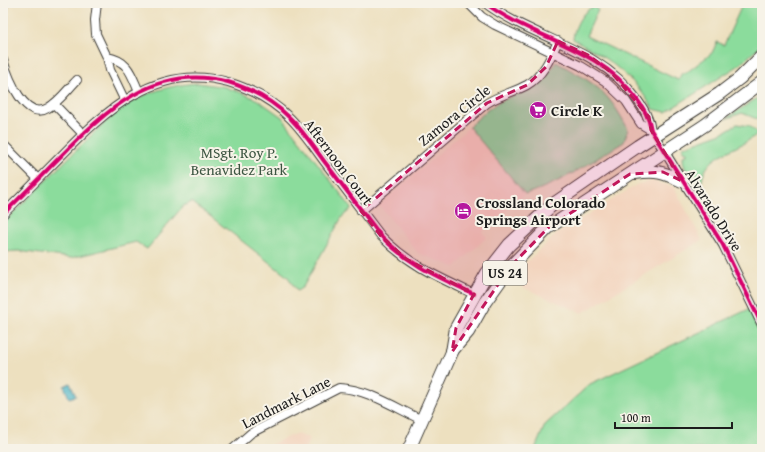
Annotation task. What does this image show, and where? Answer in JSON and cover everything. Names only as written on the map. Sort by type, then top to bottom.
[{"type":"highway","name":"US 24","points":[[409,449],[452,352],[456,328],[474,294],[505,250],[552,205],[653,133],[719,94],[740,78],[762,56]]},
{"type":"highway","name":"US 24","points":[[452,352],[468,332],[485,302],[500,280],[528,246],[548,228],[723,113],[762,82]]},
{"type":"highway","points":[[630,174],[653,171],[663,172],[682,180]]},
{"type":"street","points":[[3,7],[4,3]]},
{"type":"street","points":[[98,3],[95,20],[96,34],[107,57],[110,70],[124,99]]},
{"type":"street","points":[[468,3],[495,25],[582,66],[609,84],[626,101],[640,124],[653,133]]},
{"type":"street","points":[[485,3],[499,13],[588,55],[623,82],[649,117],[653,133]]},
{"type":"street","name":"Zamora Circle","points":[[361,210],[487,103],[499,95],[527,85],[537,78],[558,41]]},
{"type":"street","points":[[107,57],[116,59],[126,65],[139,92]]},
{"type":"street","points":[[3,60],[8,77],[29,108],[36,111],[46,109],[54,104],[76,80]]},
{"type":"street","name":"Afternoon Court","points":[[3,214],[83,134],[124,99],[153,85],[170,80],[201,78],[216,79],[251,90],[279,107],[291,119],[381,236],[406,259],[474,294]]},
{"type":"street","points":[[54,104],[83,134]]},
{"type":"street","name":"Alvarado Drive","points":[[653,133],[723,245],[762,325]]},
{"type":"street","points":[[3,144],[38,179]]},
{"type":"street","name":"Landmark Lane","points":[[233,449],[251,433],[339,388],[352,389],[366,394],[422,420]]},
{"type":"highlighted area","points":[[558,41],[588,55],[612,73],[649,117],[651,130],[682,181],[663,172],[630,174],[548,228],[510,267],[452,352],[456,328],[474,294],[406,259],[381,236],[361,211],[487,103],[527,85],[546,67]]},
{"type":"shaded area","points":[[469,127],[525,194],[482,232],[487,237],[455,267],[418,253],[379,205]]},
{"type":"shaded area","points":[[652,181],[674,187],[702,240],[582,313],[522,287],[524,264],[559,232],[638,184]]},
{"type":"shaded area","points":[[295,434],[310,438],[305,449],[260,449]]},
{"type":"green space","points":[[743,3],[762,3],[762,45],[738,66],[666,112],[653,109],[637,87],[618,68],[608,60],[573,39],[579,20],[585,12],[593,7],[598,10],[586,36],[678,80],[682,73],[686,73],[712,53],[717,42],[724,45]]},
{"type":"green space","points":[[556,62],[598,88],[613,105],[628,129],[624,142],[564,178],[538,190],[525,194],[469,127],[496,104],[529,88],[544,78]]},
{"type":"green space","name":"MSgt. Roy P. Benavidez Park","points":[[198,83],[225,87],[242,93],[258,100],[282,117],[350,206],[351,209],[342,217],[303,287],[297,291],[288,277],[192,202],[183,206],[147,249],[136,242],[71,258],[18,251],[3,252],[3,223],[118,109],[137,98],[156,91]]},
{"type":"green space","points":[[762,95],[762,121],[742,113],[725,119]]},
{"type":"green space","points":[[737,124],[749,126],[758,133],[751,139],[717,158],[710,164],[705,171],[702,181],[698,184],[684,166],[683,156],[687,155],[687,152],[683,151],[683,147],[722,133]]},
{"type":"green space","points":[[749,309],[762,338],[762,449],[535,449],[545,425],[590,384]]},
{"type":"water","points":[[70,383],[76,396],[69,398],[64,386]]},
{"type":"cycle path","points":[[485,3],[524,26],[585,55],[604,67],[621,81],[636,98],[646,113],[651,130],[723,245],[762,325]]},
{"type":"cycle path","points":[[3,214],[95,123],[134,95],[155,85],[178,79],[202,78],[228,82],[261,96],[290,118],[308,139],[381,236],[402,255],[424,270],[474,294]]},
{"type":"place","name":"Circle K","points":[[538,110]]},
{"type":"place","name":"Crossland Colorado Springs Airport","points":[[463,211]]}]
